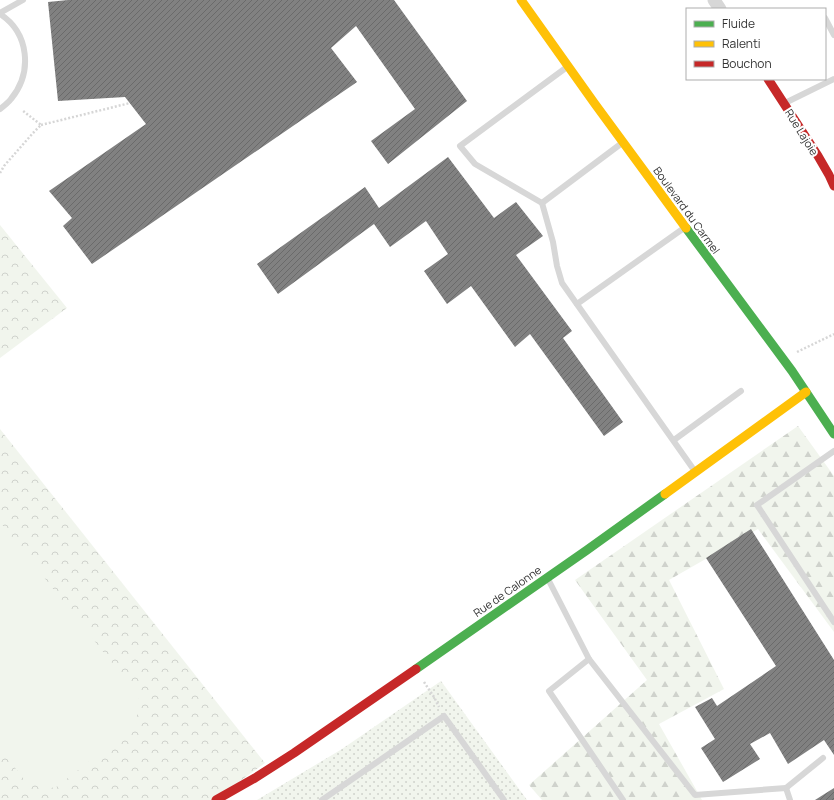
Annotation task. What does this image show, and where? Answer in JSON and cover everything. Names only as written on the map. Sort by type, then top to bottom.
[{"type":"street","name":"Boulevard du Carmel","points":[[521,0],[685,227],[783,359],[834,434]]},
{"type":"street","name":"Rue Lajoie","points":[[769,80],[833,181]]},
{"type":"street","name":"Rue de Calonne","points":[[216,800],[255,778],[294,753],[548,578],[806,392]]},
{"type":"lane","points":[[0,109],[12,98],[17,90],[25,65],[25,54],[19,33],[7,18],[0,13],[23,0]]},
{"type":"lane","points":[[826,20],[834,35]]},
{"type":"lane","points":[[568,66],[460,146],[475,164],[542,203],[553,242],[562,283],[695,471]]},
{"type":"lane","points":[[784,103],[834,79]]},
{"type":"lane","points":[[542,203],[624,143]]},
{"type":"lane","points":[[577,304],[685,227]]},
{"type":"lane","points":[[674,440],[741,391]]},
{"type":"lane","points":[[834,451],[757,505],[834,622]]},
{"type":"lane","points":[[548,578],[589,659],[695,795],[786,788],[823,758]]},
{"type":"lane","points":[[589,659],[549,691],[623,800]]},
{"type":"lane","points":[[322,800],[444,716],[504,800]]},
{"type":"lane","points":[[786,788],[790,800]]},
{"type":"path","points":[[0,172],[41,125],[130,103]]},
{"type":"path","points":[[22,110],[41,125]]},
{"type":"path","points":[[783,359],[834,334]]},
{"type":"path","points":[[415,669],[434,697],[444,716]]},
{"type":"green space","points":[[0,225],[67,308],[0,358]]},
{"type":"green space","points":[[798,426],[834,476],[834,632],[758,529],[669,580],[724,689],[659,724],[702,800],[542,800],[529,785],[647,680],[575,580]]},
{"type":"green space","points":[[0,429],[265,763],[214,800],[0,800]]},
{"type":"green space","points":[[0,522],[139,697],[136,725],[55,788],[28,784],[0,749]]},
{"type":"green space","points":[[441,681],[527,800],[257,800],[342,749]]},
{"type":"building","points":[[68,0],[394,0],[467,101],[388,164],[371,141],[415,109],[356,26],[331,48],[357,82],[92,264],[63,226],[72,218],[49,191],[146,124],[125,97],[58,101],[48,2]]},
{"type":"building","points":[[448,157],[494,218],[516,202],[543,236],[516,255],[572,331],[563,338],[623,422],[604,436],[530,334],[515,347],[471,286],[447,304],[424,271],[448,254],[426,221],[390,247],[374,224],[278,294],[257,264],[365,187],[379,208]]},
{"type":"building","points":[[751,529],[834,660],[834,755],[824,740],[788,764],[770,733],[750,744],[760,759],[723,782],[701,748],[715,739],[695,707],[712,698],[717,706],[776,666],[706,558]]},
{"type":"building","points":[[834,788],[834,800],[815,800]]},
{"type":"traffic: fast","points":[[686,228],[792,371],[834,434]]},
{"type":"traffic: fast","points":[[416,669],[665,494]]},
{"type":"traffic: slow","points":[[521,0],[686,228]]},
{"type":"traffic: slow","points":[[665,494],[806,392]]},
{"type":"traffic: jam","points":[[769,80],[818,156],[834,186]]},
{"type":"traffic: jam","points":[[216,800],[255,778],[294,753],[416,669]]}]
